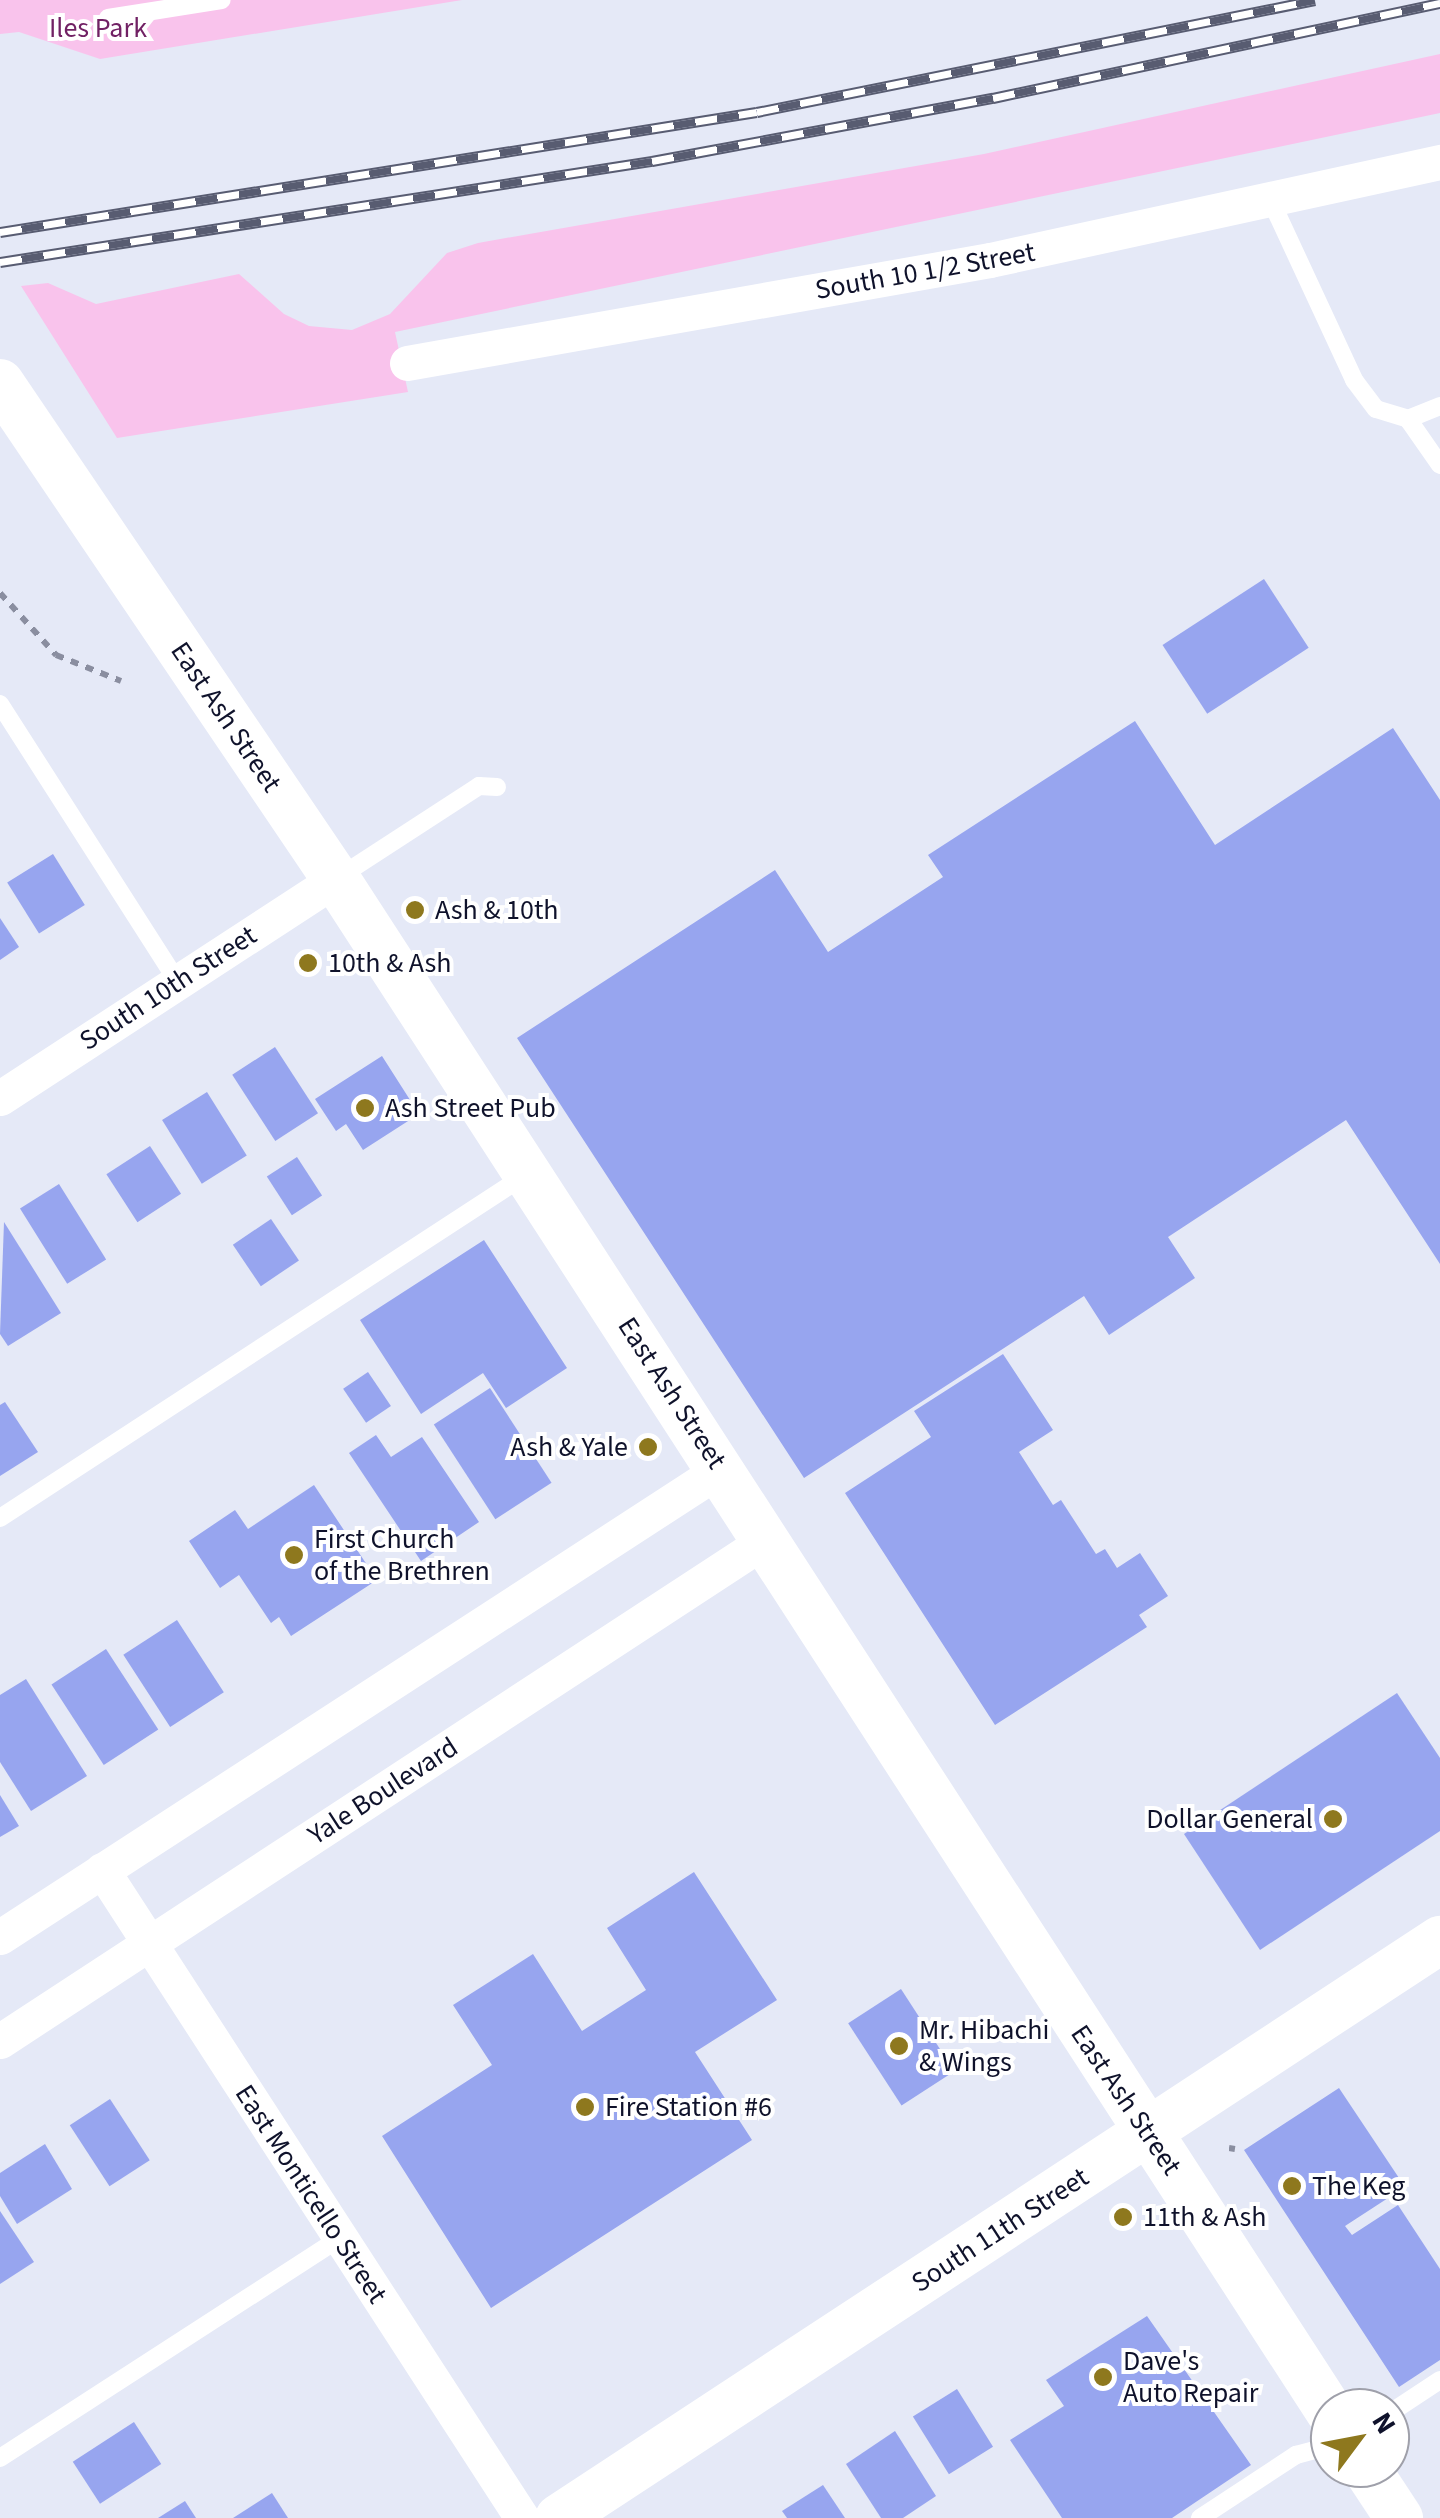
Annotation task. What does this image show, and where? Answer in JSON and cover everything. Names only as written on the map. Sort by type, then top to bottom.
[{"type":"street","name":"South 10 1/2 Street","points":[[408,363],[1272,203],[1440,162]]},
{"type":"street","name":"East Ash Street","points":[[0,383],[336,879],[1314,2388]]},
{"type":"street","name":"South 10th Street","points":[[0,1098],[336,879]]},
{"type":"street","points":[[0,1937],[721,1469]]},
{"type":"street","name":"Yale Boulevard","points":[[0,2042],[766,1540]]},
{"type":"street","name":"East Monticello Street","points":[[102,1870],[522,2518]]},
{"type":"street","name":"South 11th Street","points":[[558,2518],[1440,1940]]},
{"type":"street","points":[[1379,2488],[1399,2518]]},
{"type":"lane","points":[[108,18],[222,0]]},
{"type":"lane","points":[[1272,203],[1354,380],[1376,409],[1408,419],[1440,465]]},
{"type":"lane","points":[[1408,419],[1440,406]]},
{"type":"lane","points":[[0,704],[178,982]]},
{"type":"lane","points":[[336,879],[479,786],[496,787]]},
{"type":"lane","points":[[0,1518],[529,1174]]},
{"type":"lane","points":[[0,2458],[340,2238]]},
{"type":"lane","points":[[1410,2399],[1440,2380]]},
{"type":"lane","points":[[1200,2518],[1296,2455],[1310,2451]]},
{"type":"path","points":[[0,593],[56,655],[121,681]]},
{"type":"green space","name":"Iles Park","points":[[0,0],[462,0],[100,59],[19,32],[0,34]]},
{"type":"green space","points":[[1440,54],[1440,113],[395,332],[408,392],[117,438],[21,286],[48,283],[96,304],[239,274],[284,314],[309,326],[352,330],[390,314],[447,253],[478,243],[984,154]]},
{"type":"building","points":[[1264,579],[1309,648],[1207,714],[1163,645]]},
{"type":"building","points":[[1135,721],[1215,845],[1393,728],[1440,800],[1440,1264],[1346,1120],[1168,1237],[1195,1278],[1109,1335],[1084,1296],[804,1478],[517,1038],[775,870],[828,952],[943,877],[928,855]]},
{"type":"building","points":[[53,854],[85,905],[39,933],[7,883]]},
{"type":"building","points":[[0,918],[19,947],[0,960]]},
{"type":"building","points":[[275,1047],[318,1113],[275,1141],[232,1075]]},
{"type":"building","points":[[382,1056],[419,1114],[363,1150],[346,1124],[336,1131],[315,1099]]},
{"type":"building","points":[[207,1092],[247,1156],[202,1184],[162,1120]]},
{"type":"building","points":[[150,1146],[181,1194],[137,1222],[106,1174]]},
{"type":"building","points":[[297,1157],[322,1196],[292,1215],[267,1177]]},
{"type":"building","points":[[59,1184],[106,1259],[67,1284],[20,1208]]},
{"type":"building","points":[[271,1219],[299,1260],[261,1286],[233,1245]]},
{"type":"building","points":[[4,1222],[61,1313],[8,1346],[0,1334]]},
{"type":"building","points":[[484,1240],[567,1368],[506,1408],[483,1373],[421,1414],[360,1320]]},
{"type":"building","points":[[1003,1354],[1053,1430],[1019,1452],[1053,1505],[1061,1500],[1096,1554],[1105,1549],[1117,1568],[1140,1553],[1168,1596],[1139,1615],[1147,1627],[995,1725],[845,1493],[931,1437],[914,1411]]},
{"type":"building","points":[[368,1372],[391,1406],[366,1423],[343,1389]]},
{"type":"building","points":[[490,1388],[552,1483],[495,1519],[434,1424]]},
{"type":"building","points":[[5,1402],[38,1452],[0,1476],[0,1405]]},
{"type":"building","points":[[376,1435],[391,1457],[422,1437],[479,1522],[421,1561],[349,1453]]},
{"type":"building","points":[[314,1485],[377,1580],[291,1636],[279,1617],[271,1623],[239,1575],[220,1588],[189,1541],[235,1510],[248,1529]]},
{"type":"building","points":[[177,1620],[224,1692],[170,1727],[123,1655]]},
{"type":"building","points":[[106,1649],[158,1730],[104,1765],[51,1684]]},
{"type":"building","points":[[26,1679],[87,1776],[31,1811],[0,1762],[0,1695]]},
{"type":"building","points":[[1397,1693],[1440,1758],[1440,1831],[1260,1950],[1184,1834]]},
{"type":"building","points":[[0,1795],[19,1826],[0,1837]]},
{"type":"building","points":[[694,1872],[777,2000],[695,2052],[752,2140],[491,2308],[382,2136],[492,2065],[453,2005],[533,1954],[582,2031],[646,1990],[607,1928]]},
{"type":"building","points":[[901,1989],[954,2071],[902,2106],[848,2023]]},
{"type":"building","points":[[1339,2088],[1405,2187],[1345,2226],[1352,2235],[1398,2205],[1440,2269],[1440,2360],[1399,2387],[1244,2150]]},
{"type":"building","points":[[110,2099],[150,2160],[110,2186],[70,2125]]},
{"type":"building","points":[[45,2144],[72,2189],[17,2224],[0,2196],[0,2173]]},
{"type":"building","points":[[0,2211],[34,2262],[0,2284]]},
{"type":"building","points":[[1147,2316],[1251,2465],[1172,2518],[1062,2518],[1010,2440],[1064,2406],[1046,2380]]},
{"type":"building","points":[[957,2389],[993,2447],[949,2474],[913,2417]]},
{"type":"building","points":[[134,2422],[161,2464],[100,2504],[73,2462]]},
{"type":"building","points":[[895,2431],[936,2496],[903,2518],[881,2518],[846,2464]]},
{"type":"building","points":[[823,2485],[845,2518],[787,2518],[782,2511]]},
{"type":"building","points":[[272,2493],[288,2518],[233,2518]]},
{"type":"building","points":[[185,2501],[196,2518],[158,2518]]},
{"type":"railway","points":[[0,232],[757,112],[1315,0]]},
{"type":"railway","points":[[0,262],[652,161],[993,98],[1440,3]]},
{"type":"place","name":"Ash & 10th","points":[[415,910]]},
{"type":"place","name":"10th & Ash","points":[[308,963]]},
{"type":"place","name":"Ash Street Pub","points":[[365,1108]]},
{"type":"place","name":"Ash & Yale","points":[[648,1447]]},
{"type":"place","name":"First Church of the Brethren","points":[[294,1555]]},
{"type":"place","name":"Dollar General","points":[[1333,1819]]},
{"type":"place","name":"Mr. Hibachi & Wings","points":[[899,2046]]},
{"type":"place","name":"Fire Station #6","points":[[585,2107]]},
{"type":"place","name":"The Keg","points":[[1292,2186]]},
{"type":"place","name":"11th & Ash","points":[[1123,2217]]},
{"type":"place","name":"Dave's Auto Repair","points":[[1103,2377]]}]
